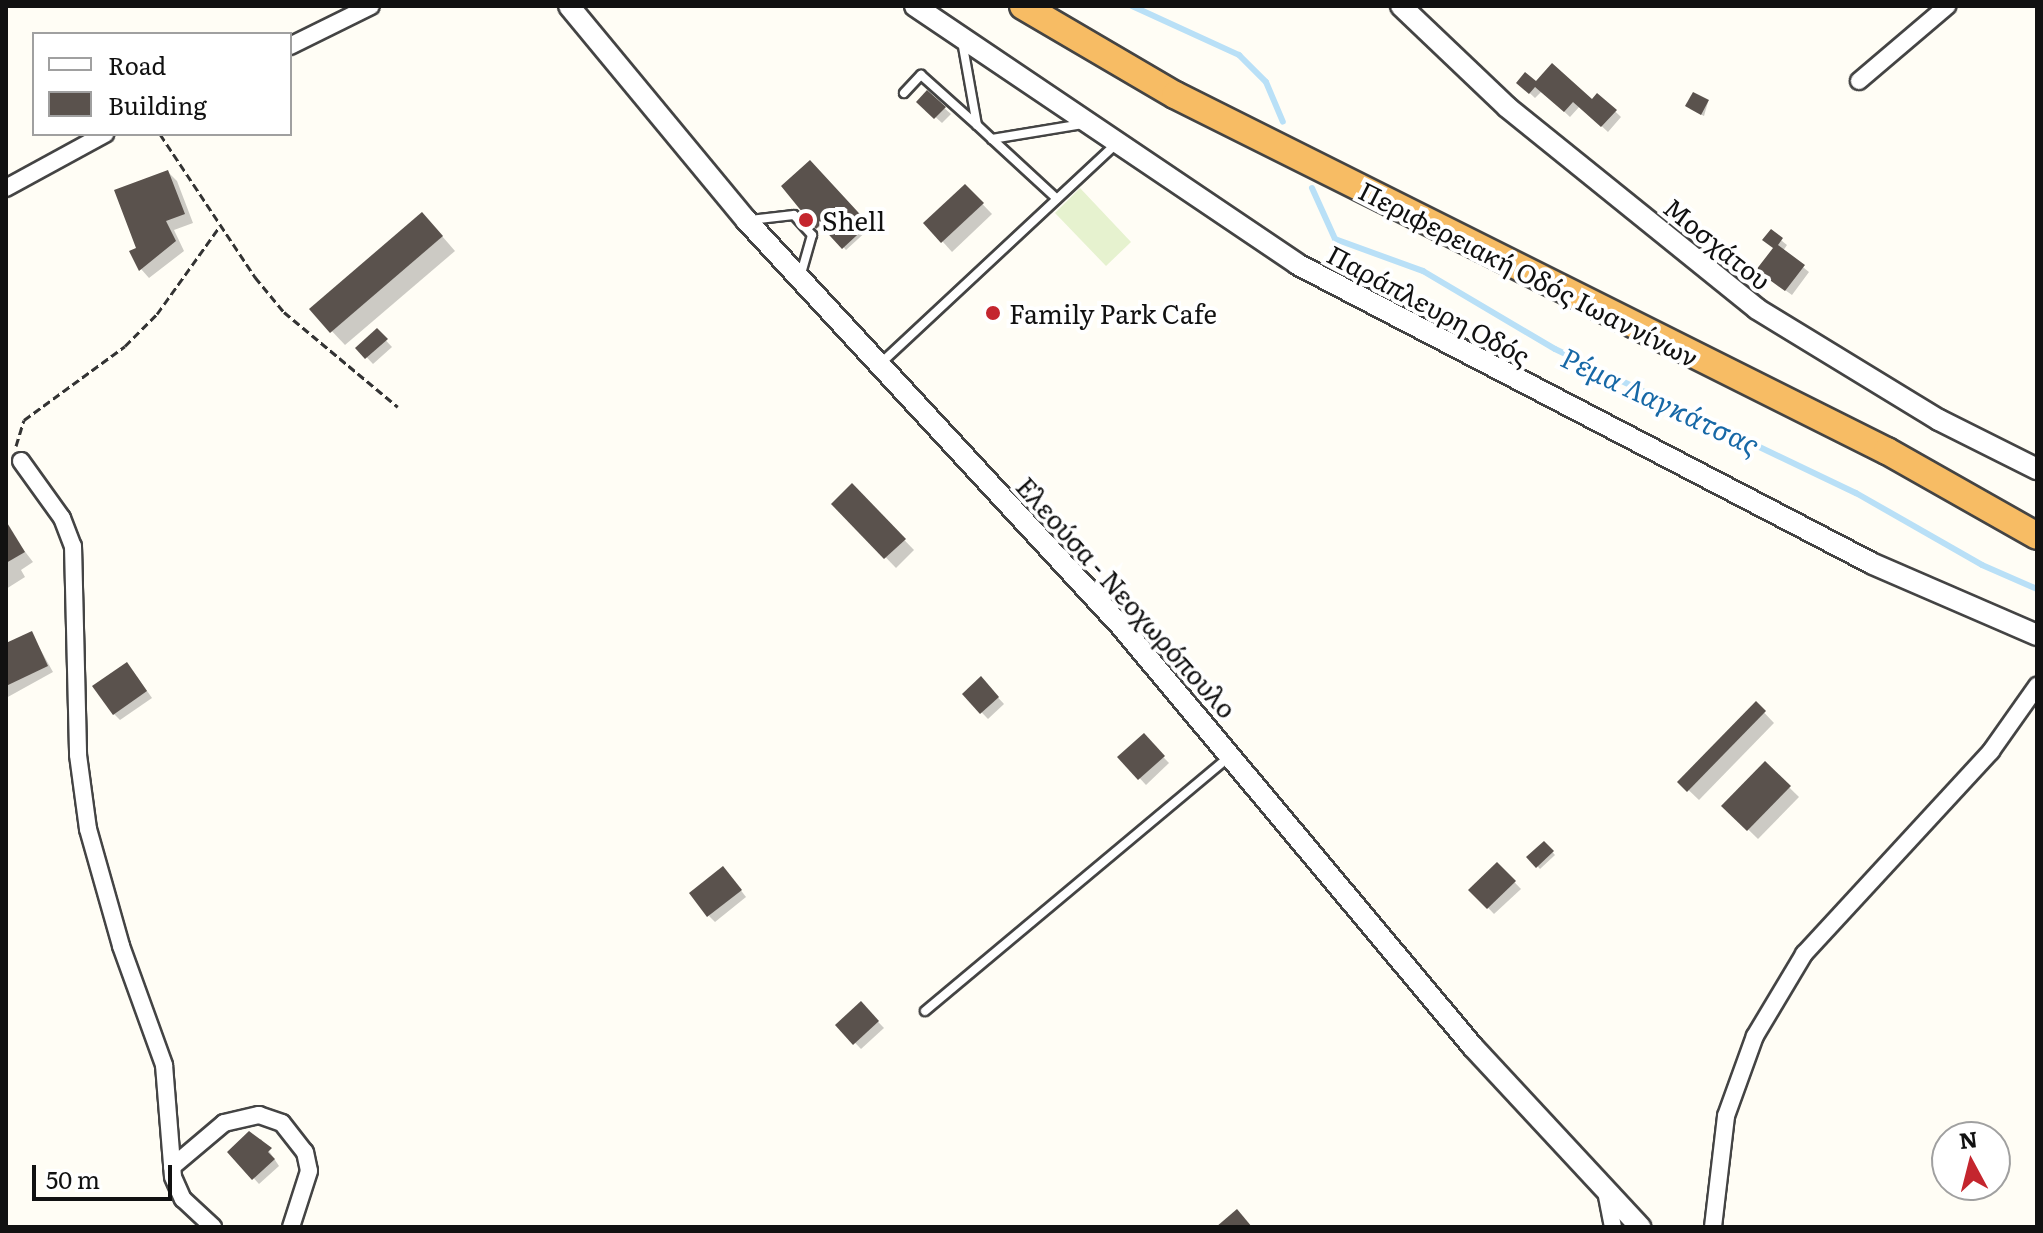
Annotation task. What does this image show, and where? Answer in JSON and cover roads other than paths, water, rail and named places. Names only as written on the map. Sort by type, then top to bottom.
[{"type":"highway","name":"Περιφερειακή Οδός Ιωαννίνων","points":[[1023,6],[1175,95],[1887,451],[2037,536]]},
{"type":"street","points":[[292,45],[371,6]]},
{"type":"street","name":"Ελεούσα - Νεοχωρόπουλο","points":[[569,6],[746,220],[1233,754],[1473,1047],[1640,1227]]},
{"type":"street","name":"Παράπλευρη Οδός","points":[[915,6],[1311,271],[1873,564],[2037,635]]},
{"type":"street","name":"Μοσχάτου","points":[[1401,6],[1536,133],[1757,309],[1939,420],[2037,469]]},
{"type":"street","points":[[1859,81],[1947,6]]},
{"type":"street","points":[[6,188],[101,136]]},
{"type":"street","points":[[21,461],[62,518],[73,546],[78,755],[88,829],[121,946],[164,1065],[172,1167],[183,1199],[213,1227]]},
{"type":"street","points":[[1713,1227],[1726,1116],[1755,1036],[1804,954],[1991,751],[2037,686]]},
{"type":"street","points":[[172,1167],[224,1123],[259,1115],[282,1123],[305,1152],[309,1171],[291,1227]]},
{"type":"street","points":[[1606,1191],[1613,1227]]},
{"type":"lane","points":[[962,38],[977,125]]},
{"type":"lane","points":[[904,93],[921,75],[1057,199]]},
{"type":"lane","points":[[992,139],[1088,123]]},
{"type":"lane","points":[[880,365],[1117,143]]},
{"type":"lane","points":[[746,220],[794,215],[812,235],[800,278]]},
{"type":"lane","points":[[925,1011],[1233,754]]},
{"type":"waterway","name":"Ρέμα Λαγκάτσας","points":[[1132,6],[1239,55],[1266,82],[1283,122]]},
{"type":"waterway","name":"Ρέμα Λαγκάτσας","points":[[1312,188],[1335,239],[1423,271],[1555,349],[1856,493],[1982,565],[2037,589]]},
{"type":"place","name":"Shell","points":[[806,220]]},
{"type":"place","name":"Family Park Cafe","points":[[993,313]]}]
